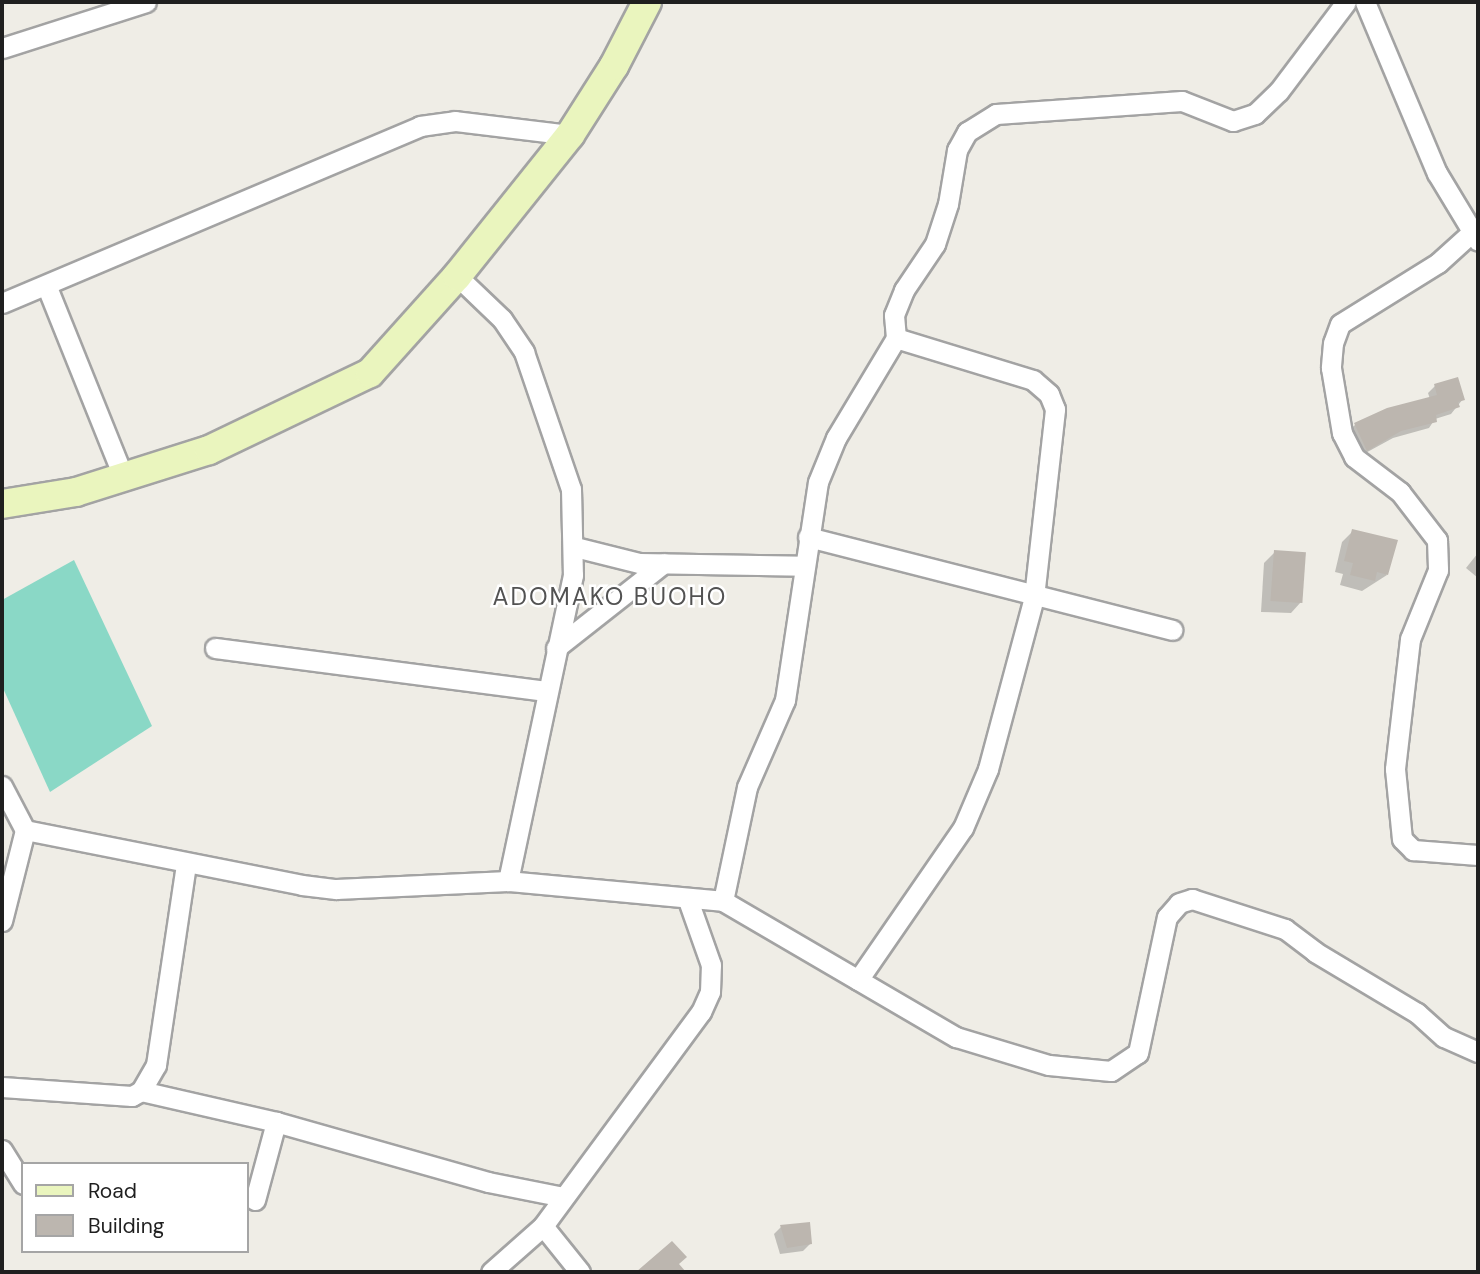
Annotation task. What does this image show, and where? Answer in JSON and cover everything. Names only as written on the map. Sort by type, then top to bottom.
[{"type":"street","points":[[2,48],[146,2]]},
{"type":"street","points":[[2,504],[124,480],[209,450],[370,373],[457,276],[569,135],[614,66],[647,2]]},
{"type":"street","points":[[723,901],[747,787],[785,700],[798,631],[803,566],[818,482],[836,438],[896,338],[894,315],[904,290],[935,244],[948,204],[957,150],[967,132],[996,114],[1182,101],[1233,121],[1255,114],[1279,91],[1346,2]]},
{"type":"street","points":[[1365,2],[1437,173],[1474,238],[1340,324],[1333,343],[1331,368],[1342,433],[1354,457],[1400,492],[1425,519],[1437,540],[1438,570],[1410,639],[1395,769],[1402,839],[1413,850],[1478,855]]},
{"type":"street","points":[[2,303],[47,287],[420,126],[455,121],[569,135]]},
{"type":"street","points":[[457,276],[502,319],[524,352],[571,489],[575,547],[508,881]]},
{"type":"street","points":[[47,287],[124,480]]},
{"type":"street","points":[[858,980],[963,828],[992,757],[1034,597],[1055,409],[1049,394],[1033,380],[896,338]]},
{"type":"street","points":[[808,537],[1034,597],[1172,630]]},
{"type":"street","points":[[575,547],[639,563],[803,566]]},
{"type":"street","points":[[556,648],[664,563]]},
{"type":"street","points":[[215,648],[546,691]]},
{"type":"street","points":[[2,786],[25,830],[2,921]]},
{"type":"street","points":[[25,830],[186,865],[336,889],[508,881],[688,900],[723,901],[956,1037],[1049,1065],[1111,1071],[1138,1052],[1167,917],[1179,903],[1192,899],[1285,929],[1315,952],[1417,1013],[1444,1037],[1478,1052]]},
{"type":"street","points":[[2,1087],[132,1096],[141,1091],[156,1065],[186,865]]},
{"type":"street","points":[[491,1272],[543,1226],[701,1012],[710,992],[711,965],[688,900]]},
{"type":"street","points":[[141,1091],[276,1122],[488,1182],[564,1197]]},
{"type":"street","points":[[255,1200],[276,1122]]},
{"type":"street","points":[[2,1150],[21,1181]]},
{"type":"street","points":[[543,1226],[580,1272]]},
{"type":"green space","points":[[74,560],[152,726],[50,792],[2,686],[2,600]]},
{"type":"building","points":[[1458,377],[1465,400],[1458,402],[1460,407],[1436,415],[1437,422],[1401,431],[1367,451],[1354,423],[1387,408],[1437,395],[1434,384]]},
{"type":"building","points":[[1352,529],[1398,540],[1388,575],[1377,572],[1375,581],[1350,575],[1353,563],[1344,561]]},
{"type":"building","points":[[1274,550],[1306,552],[1302,603],[1270,601]]},
{"type":"building","points":[[810,1222],[812,1244],[787,1248],[780,1225]]},
{"type":"building","points":[[672,1241],[687,1257],[679,1264],[686,1272],[636,1272]]},
{"type":"district","name":"ADOMAKO BUOHO","points":[[610,597]]}]
